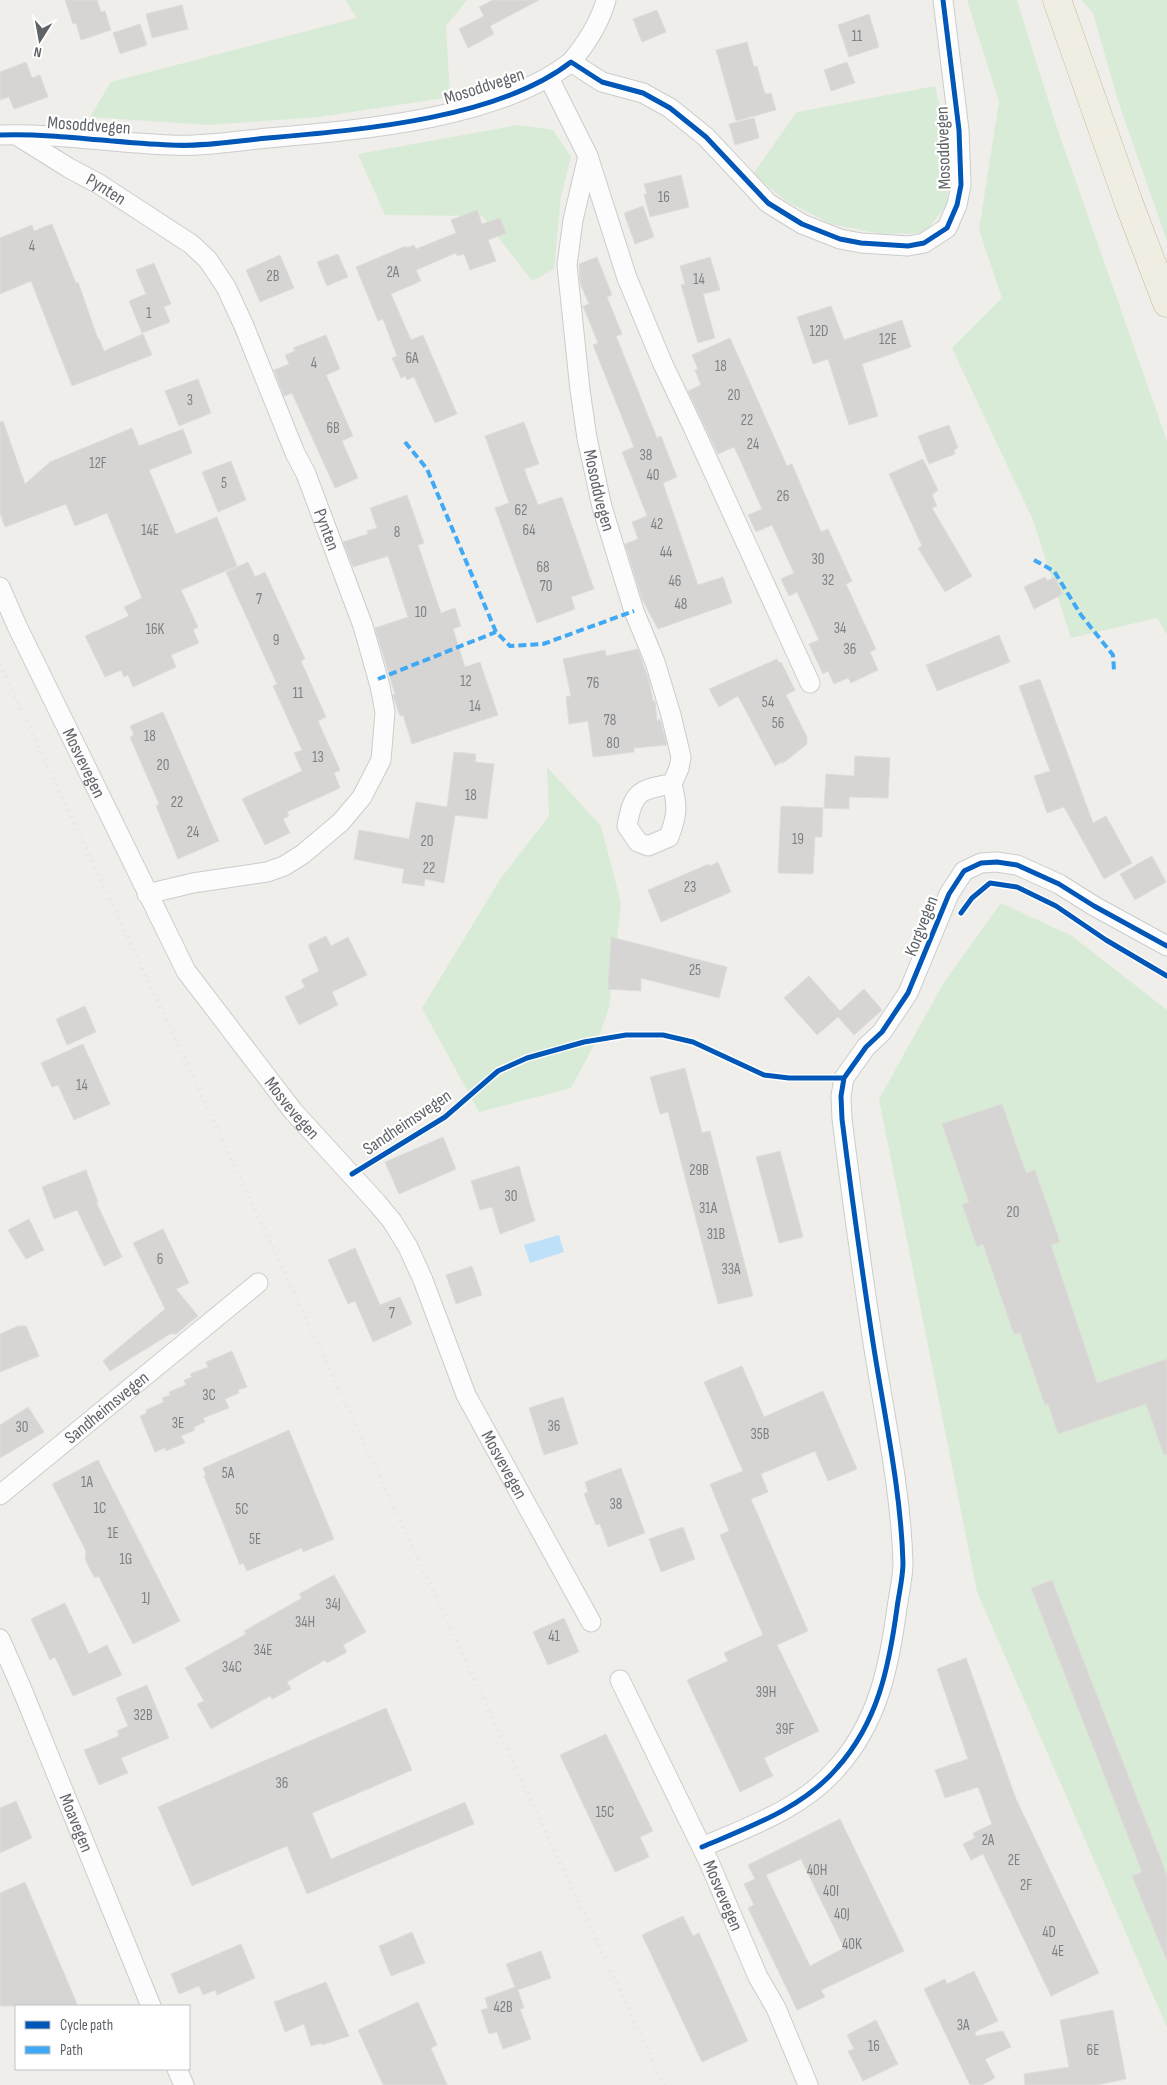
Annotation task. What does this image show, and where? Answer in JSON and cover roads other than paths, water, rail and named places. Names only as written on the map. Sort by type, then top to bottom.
[{"type":"highway","points":[[1057,0],[1128,201],[1167,303]]},
{"type":"street","points":[[571,62],[581,51],[606,0]]},
{"type":"street","name":"Mosoddvegen","points":[[7,135],[99,138],[171,146],[287,137],[396,123],[450,113],[519,92],[549,78],[571,62],[602,82],[643,93],[670,108],[706,137],[768,203],[795,220],[840,239],[861,243],[908,246],[924,243],[947,228],[957,205],[960,185],[959,130],[943,0]]},
{"type":"street","name":"Mosoddvegen","points":[[549,78],[588,156],[628,278],[658,353],[810,683]]},
{"type":"street","name":"Pynten","points":[[7,135],[99,184],[191,244],[208,260],[226,287],[324,519],[359,615],[380,686],[385,712],[381,760],[362,797],[342,822],[303,854],[284,866],[267,872],[193,883],[147,894]]},
{"type":"street","name":"Mosoddvegen","points":[[588,156],[573,220],[567,265],[586,438],[602,507],[634,611],[655,662],[673,724],[681,757],[679,768],[672,784]]},
{"type":"street","name":"Mosvevegen","points":[[0,587],[16,626],[186,971],[293,1111],[339,1159],[392,1221],[408,1247],[424,1280],[466,1395],[591,1622]]},
{"type":"street","name":"Korgvegen","points":[[702,1847],[787,1808],[818,1786],[837,1769],[854,1745],[876,1706],[894,1632],[903,1564],[897,1499],[866,1300],[842,1119],[841,1096],[844,1078],[866,1048],[882,1032],[908,993],[918,973],[926,946],[948,894],[964,871],[981,864],[997,862],[1017,865],[1059,884],[1094,906],[1167,946]]},
{"type":"street","name":"Sandheimsvegen","points":[[0,1494],[258,1283]]},
{"type":"street","name":"Moavegen","points":[[0,1639],[22,1687],[151,2005]]},
{"type":"street","name":"Mosvevegen","points":[[620,1680],[702,1847],[758,1976],[776,2008],[808,2085]]},
{"type":"street","points":[[177,2070],[184,2085]]},
{"type":"water","points":[[559,1235],[564,1252],[530,1263],[524,1245]]},
{"type":"railway","points":[[0,664],[664,2085]]}]
